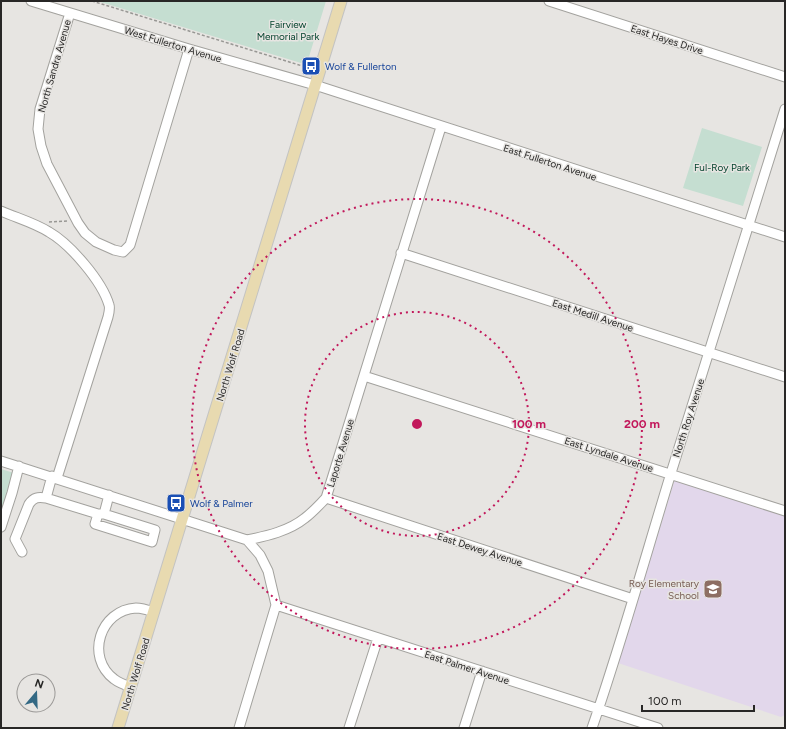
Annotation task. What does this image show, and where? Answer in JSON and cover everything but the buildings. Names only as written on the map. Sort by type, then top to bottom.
[{"type":"main road","name":"North Wolf Road","points":[[118,728],[341,1]]},
{"type":"street","name":"West Fullerton Avenue","points":[[31,1],[315,85]]},
{"type":"street","name":"East Hayes Drive","points":[[549,1],[785,77]]},
{"type":"street","name":"North Sandra Avenue","points":[[70,13],[40,109],[38,129],[41,146],[47,164],[85,233],[96,242],[114,250],[123,252],[130,244],[190,49]]},
{"type":"street","name":"East Fullerton Avenue","points":[[315,85],[785,237]]},
{"type":"street","name":"North Roy Avenue","points":[[592,728],[709,352],[750,226],[785,109]]},
{"type":"street","name":"Laporte Avenue","points":[[247,540],[266,536],[286,529],[305,518],[326,498],[441,127]]},
{"type":"street","points":[[1,211],[48,231],[60,238],[90,271],[104,293],[109,306],[108,317],[46,498]]},
{"type":"street","name":"East Medill Avenue","points":[[402,253],[785,377]]},
{"type":"street","name":"East Lyndale Avenue","points":[[364,376],[785,511]]},
{"type":"street","points":[[1,461],[247,540],[260,555],[268,571],[276,605],[239,728]]},
{"type":"street","points":[[1,527],[19,466]]},
{"type":"street","points":[[22,552],[15,539],[29,504],[37,497],[46,498],[101,514],[155,530],[152,542],[95,524],[101,514],[109,496]]},
{"type":"street","name":"East Dewey Avenue","points":[[326,498],[633,599]]},
{"type":"street","name":"East Palmer Avenue","points":[[276,605],[658,728]]},
{"type":"street","points":[[131,687],[119,683],[113,679],[104,669],[98,649],[102,629],[111,618],[123,611],[136,608],[154,612]]},
{"type":"street","points":[[349,728],[378,638]]},
{"type":"street","points":[[464,728],[482,672]]},
{"type":"path","points":[[92,1],[311,69]]},
{"type":"path","points":[[36,226],[38,222],[77,220]]},
{"type":"shaded area","name":"Roy Elementary School","points":[[675,479],[785,515],[785,715],[781,717],[618,663]]},
{"type":"green space","name":"Fairview Memorial Park","points":[[97,1],[326,1],[308,60],[301,63]]},
{"type":"green space","name":"Ful-Roy Park","points":[[702,128],[762,147],[743,206],[683,188]]},
{"type":"green space","points":[[1,469],[14,473],[1,520]]},
{"type":"place","name":"Wolf & Fullerton","points":[[311,66]]},
{"type":"place","name":"Wolf & Palmer","points":[[176,503]]},
{"type":"place","name":"Roy Elementary School","points":[[713,589]]}]
